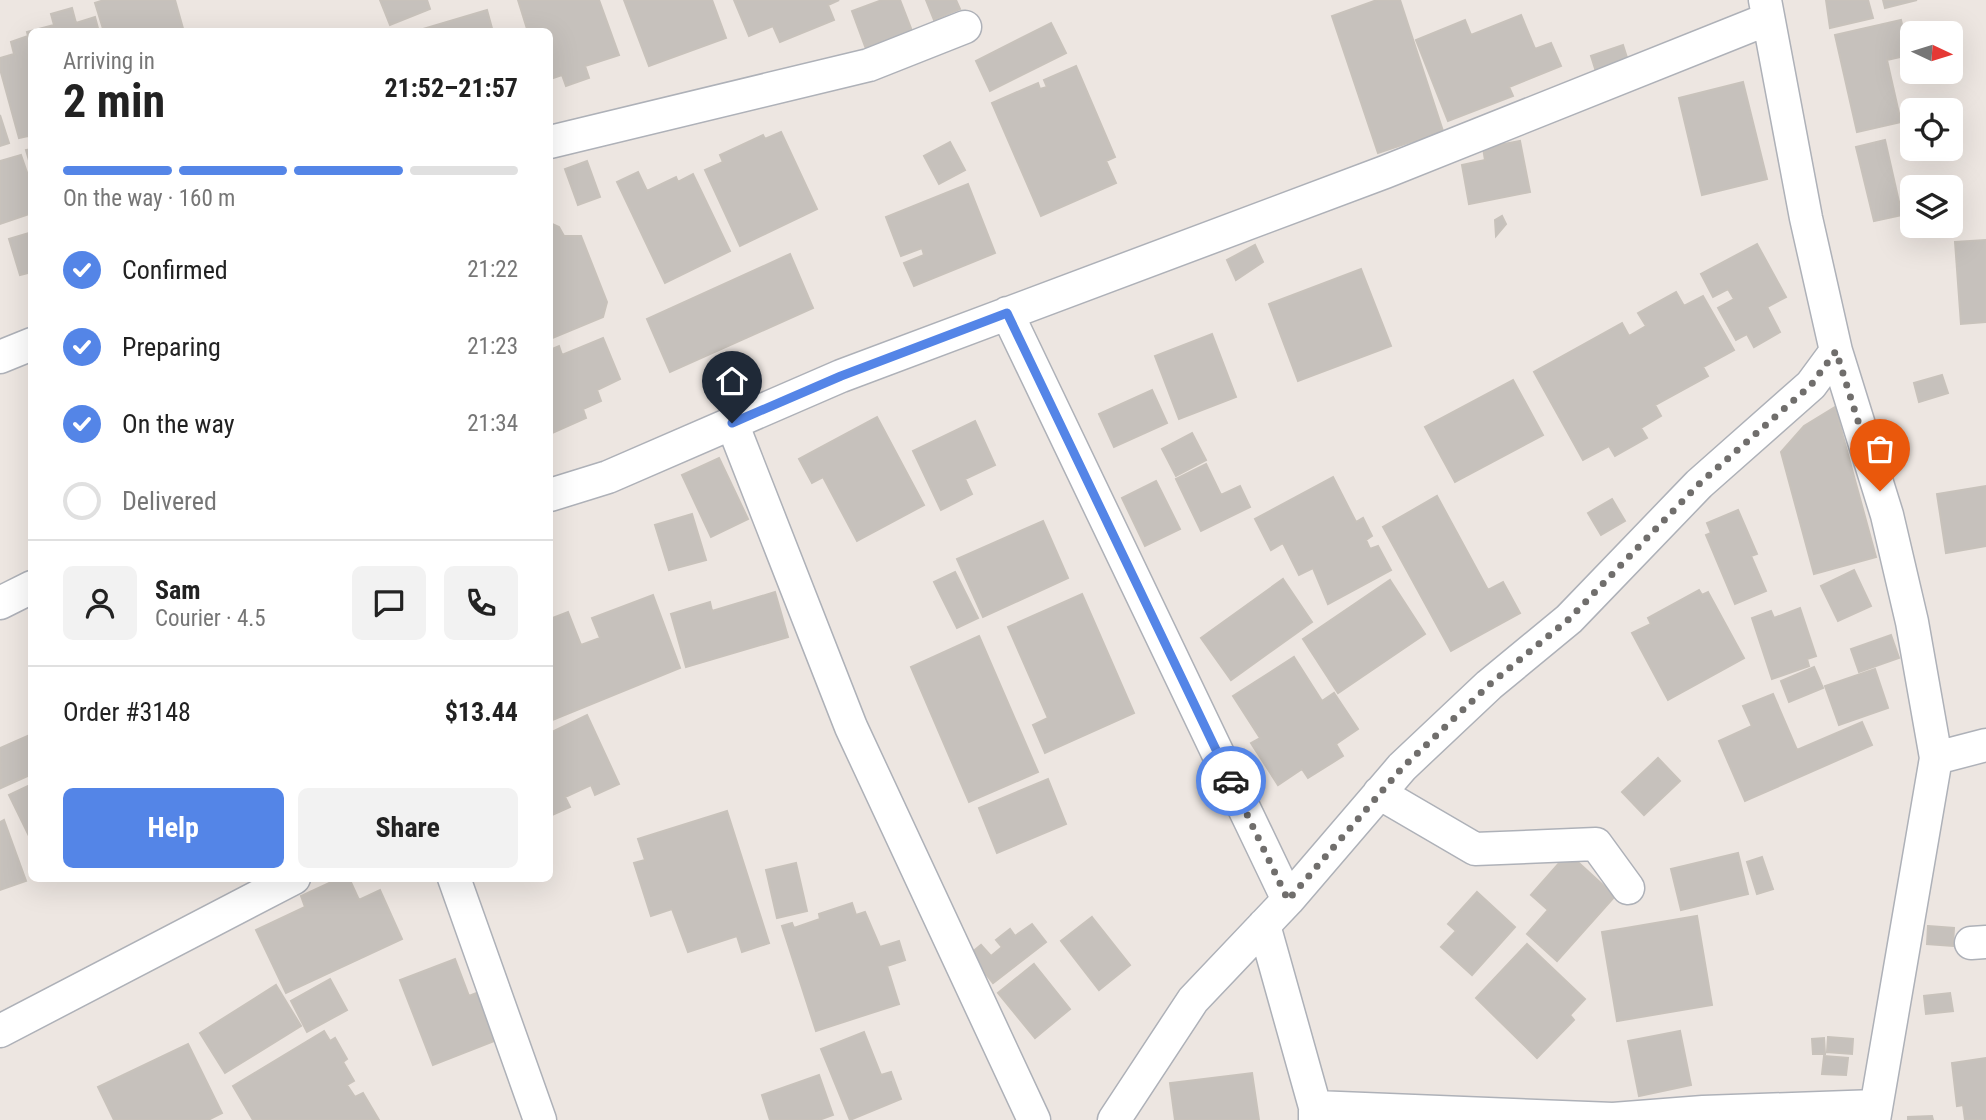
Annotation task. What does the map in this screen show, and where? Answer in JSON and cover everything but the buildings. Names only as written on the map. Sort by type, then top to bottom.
[{"type":"street","points":[[553,494],[608,477],[841,376],[1385,172],[1767,9],[1806,218],[1836,351],[1887,515],[1912,622],[1936,758],[1875,1113],[1703,1112],[1613,1119],[1315,1114],[1264,925]]},
{"type":"street","points":[[553,141],[869,65],[965,27]]},
{"type":"street","points":[[1007,313],[1288,900]]},
{"type":"street","points":[[0,356],[28,346]]},
{"type":"street","points":[[1114,1120],[1193,1000],[1288,900],[1379,793],[1489,685],[1569,619],[1699,484],[1811,385],[1836,351]]},
{"type":"street","points":[[732,423],[851,727],[1034,1120]]},
{"type":"street","points":[[0,603],[28,589]]},
{"type":"street","points":[[1936,758],[1986,745]]},
{"type":"street","points":[[1379,793],[1475,849],[1596,844],[1629,888]]},
{"type":"street","points":[[0,1031],[286,882]]},
{"type":"street","points":[[455,882],[531,1116]]},
{"type":"way so far","points":[[1231,781],[1288,900],[1402,768],[1489,685],[1569,619],[1699,484],[1811,385],[1836,351],[1880,491]]},
{"type":"route","points":[[732,423],[841,376],[1007,313],[1231,781]]}]
